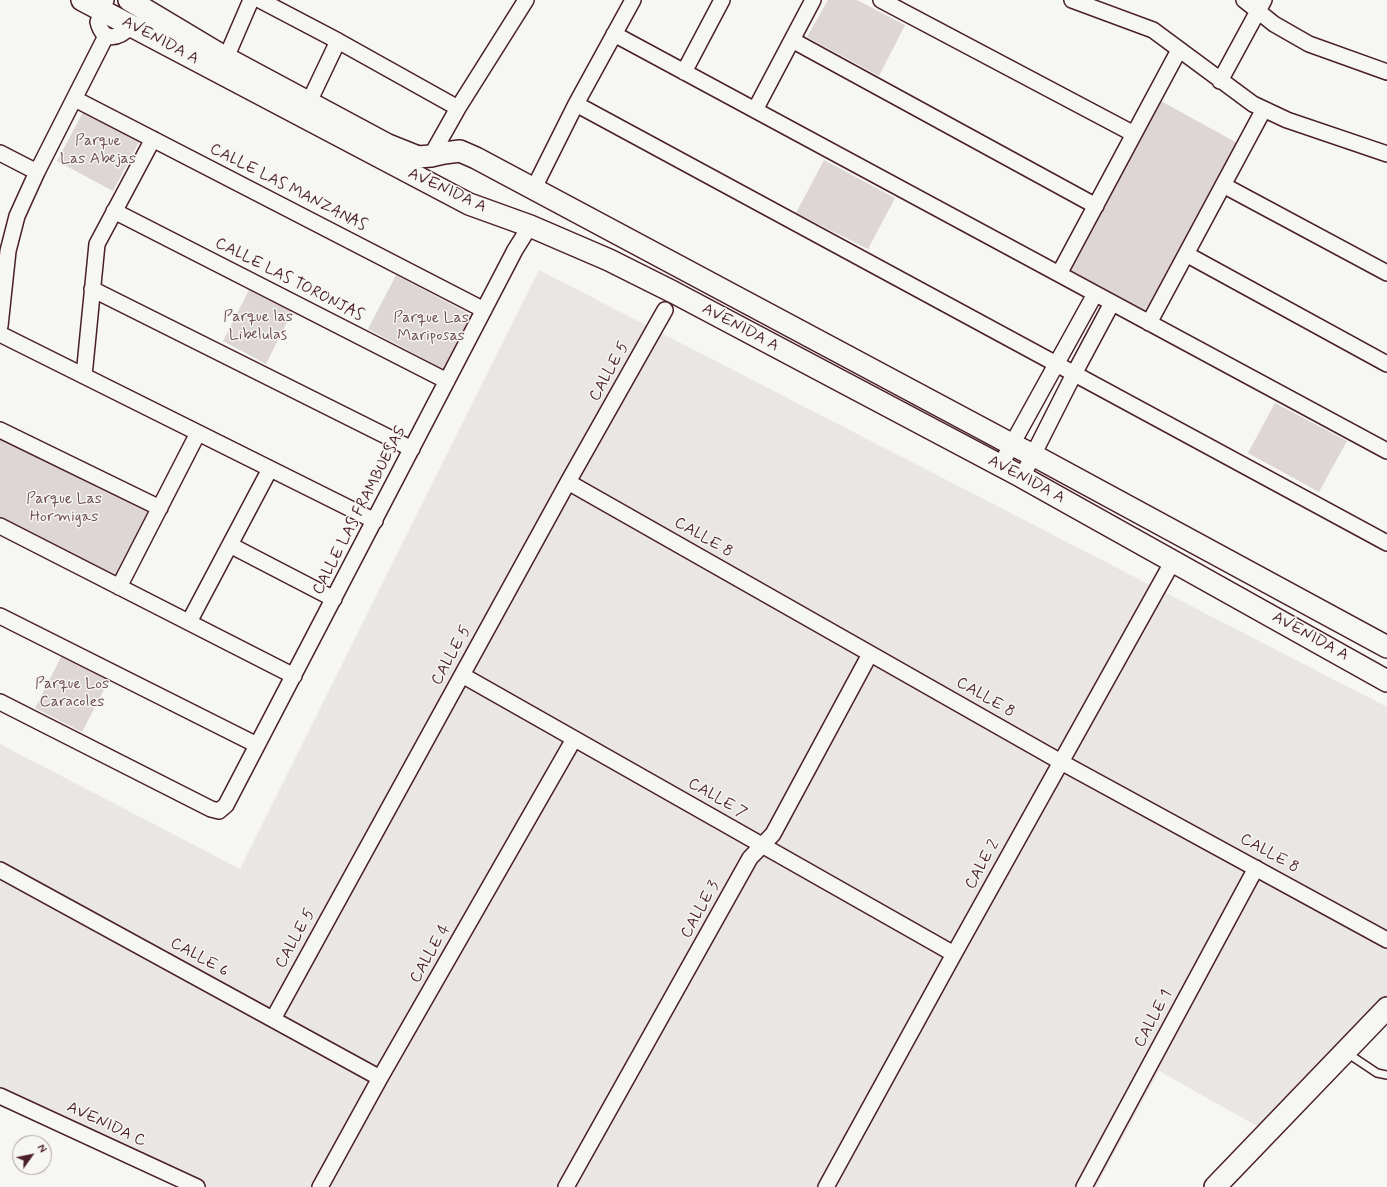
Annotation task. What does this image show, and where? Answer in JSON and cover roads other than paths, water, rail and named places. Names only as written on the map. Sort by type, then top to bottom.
[{"type":"street","name":"AVENIDA A","points":[[82,0],[104,5],[131,26],[469,204],[530,226],[609,260],[673,292],[1022,477],[1387,681]]},
{"type":"street","name":"AVENIDA A","points":[[128,0],[226,58],[407,154],[418,157],[431,156],[444,152],[460,151],[534,188],[1033,455],[1387,647]]},
{"type":"street","points":[[226,58],[251,0]]},
{"type":"street","points":[[260,0],[338,41],[458,108]]},
{"type":"street","points":[[431,156],[458,108],[526,0]]},
{"type":"street","points":[[534,188],[576,104],[633,0]]},
{"type":"street","points":[[684,72],[722,0]]},
{"type":"street","points":[[755,110],[813,0]]},
{"type":"street","points":[[881,0],[1134,134]]},
{"type":"street","points":[[1072,0],[1153,30],[1253,104],[1287,120],[1387,154]]},
{"type":"street","points":[[1244,0],[1261,6],[1274,24],[1309,44],[1387,72]]},
{"type":"street","points":[[104,5],[98,22],[102,33],[106,36],[119,36],[131,26]]},
{"type":"street","points":[[1220,81],[1261,6]]},
{"type":"street","points":[[614,34],[1387,452]]},
{"type":"street","points":[[0,326],[10,244],[17,216],[36,172],[75,99],[106,36]]},
{"type":"street","points":[[792,40],[1096,206]]},
{"type":"street","points":[[309,102],[338,41]]},
{"type":"street","points":[[1059,274],[1179,50]]},
{"type":"street","name":"CALLE LAS MANZANAS","points":[[75,99],[484,310]]},
{"type":"street","points":[[576,104],[1387,543]]},
{"type":"street","points":[[1149,323],[1264,109]]},
{"type":"street","points":[[84,376],[97,244],[153,139]]},
{"type":"street","points":[[0,153],[36,172]]},
{"type":"street","points":[[1223,185],[1387,273]]},
{"type":"street","name":"CALLE LAS TORONJAS","points":[[114,211],[447,381]]},
{"type":"street","name":"CALLE LAS FRAMBUESAS","points":[[0,702],[211,809],[219,810],[226,805],[515,250],[530,226]]},
{"type":"street","points":[[1186,254],[1387,364]]},
{"type":"street","points":[[92,289],[412,449]]},
{"type":"street","points":[[1000,466],[1013,445],[1095,294]]},
{"type":"street","points":[[1022,477],[1112,303]]},
{"type":"street","name":"CALLE 5","points":[[273,1019],[568,482],[665,310]]},
{"type":"street","points":[[0,334],[375,521]]},
{"type":"street","points":[[0,430],[160,508]]},
{"type":"street","points":[[119,587],[198,433]]},
{"type":"street","points":[[189,622],[270,468]]},
{"type":"street","name":"CALLE 8","points":[[568,482],[1061,762],[1387,940]]},
{"type":"street","points":[[0,526],[294,676]]},
{"type":"street","points":[[230,545],[334,599]]},
{"type":"street","name":"CALE 2","points":[[826,1187],[1173,561]]},
{"type":"street","points":[[0,616],[257,745]]},
{"type":"street","name":"CALLE 3","points":[[566,1187],[750,858],[773,834],[870,654]]},
{"type":"street","name":"CALLE 7","points":[[462,675],[954,954]]},
{"type":"street","name":"CALLE 4","points":[[320,1187],[380,1078],[574,739]]},
{"type":"street","name":"CALLE 1","points":[[1084,1187],[1256,868]]},
{"type":"street","name":"CALLE 6","points":[[0,870],[380,1078]]},
{"type":"street","points":[[1216,1187],[1387,1008]]},
{"type":"street","name":"AVENIDA C","points":[[0,1096],[197,1187]]},
{"type":"lane","points":[[1345,1052],[1377,1073],[1387,1076]]},
{"type":"park label","name":"Parque Las Abejas","points":[[98,151]]},
{"type":"park label","name":"Parque las Libelulas","points":[[258,327]]},
{"type":"park label","name":"Parque Las Mariposas","points":[[431,328]]},
{"type":"park label","name":"Parque Las Hormigas","points":[[64,509]]},
{"type":"park label","name":"Parque Los Caracoles","points":[[72,694]]}]
